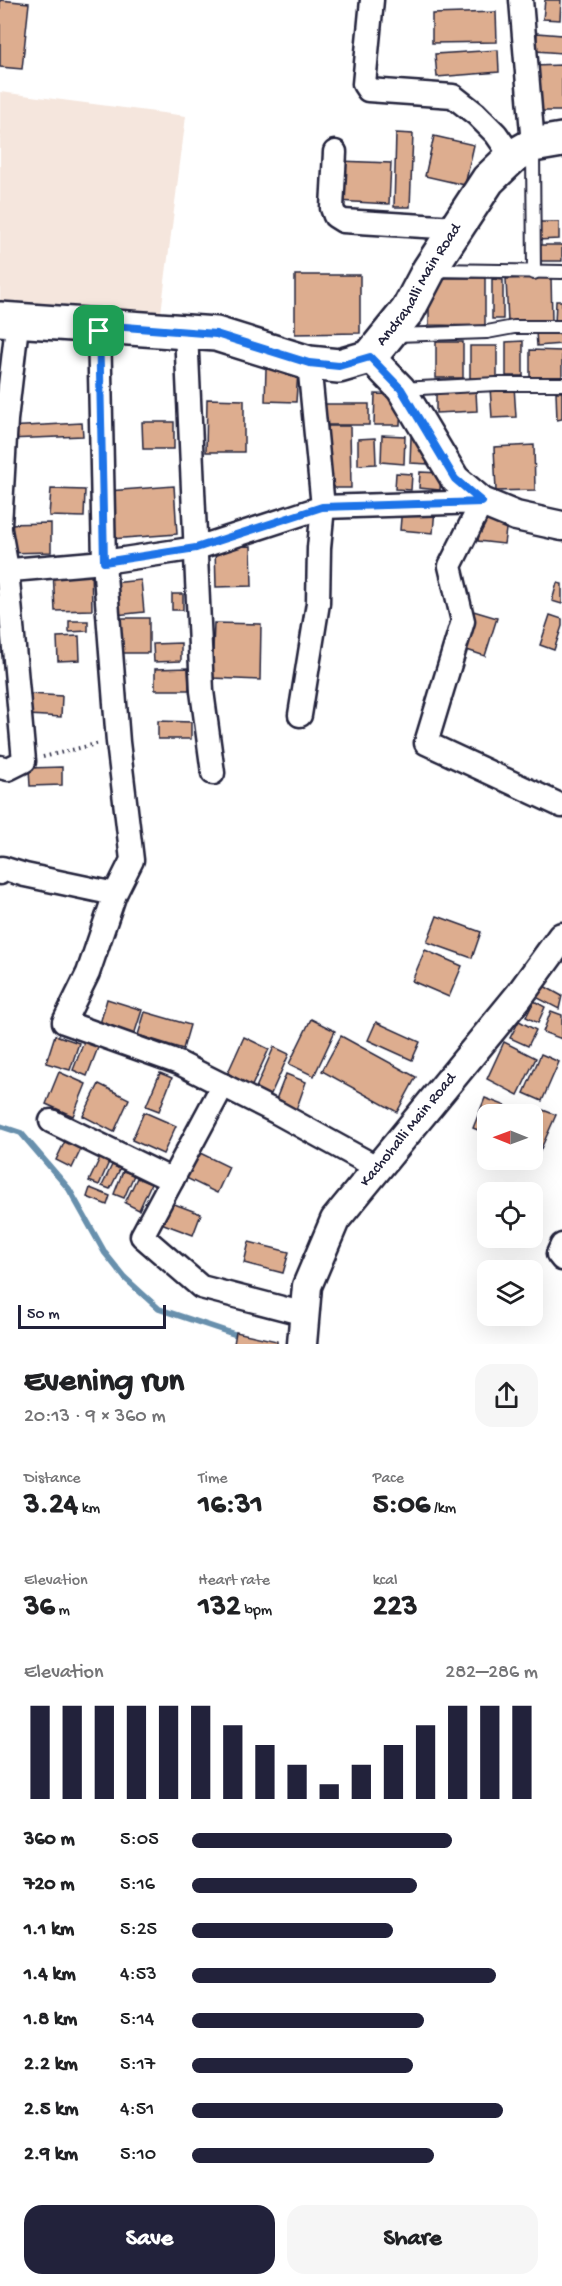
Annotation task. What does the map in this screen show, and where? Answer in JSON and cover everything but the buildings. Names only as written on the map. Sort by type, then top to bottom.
[{"type":"main road","name":"Andrahalli Main Road","points":[[11,319],[216,334],[309,363],[339,366],[380,346],[408,310],[429,270],[488,180],[536,147]]},
{"type":"street","points":[[372,0],[364,84],[368,90],[453,96],[496,134],[536,147],[520,0]]},
{"type":"street","points":[[335,152],[332,208],[334,216],[343,221],[456,228]]},
{"type":"street","points":[[0,511],[3,420],[16,334],[11,319]]},
{"type":"street","points":[[99,325],[104,562],[118,742],[132,860],[115,894],[88,973],[64,1022],[179,1063],[378,1168]]},
{"type":"street","points":[[186,332],[202,691],[213,773]]},
{"type":"street","points":[[380,346],[401,389],[455,479],[482,502],[516,516],[562,526]]},
{"type":"street","points":[[300,715],[318,603],[322,507],[309,363]]},
{"type":"street","points":[[4,570],[104,562],[196,548],[322,507],[482,502]]},
{"type":"street","points":[[482,502],[450,566],[463,621],[426,743],[562,806]]},
{"type":"street","points":[[0,530],[24,761],[8,769],[0,767]]},
{"type":"street","points":[[1,869],[115,894]]},
{"type":"street","name":"Kachohalli Main Road","points":[[302,1344],[307,1286],[335,1220],[519,996],[562,937]]},
{"type":"street","points":[[223,1085],[142,1236],[201,1287],[305,1314]]},
{"type":"street","points":[[51,1121],[172,1180]]},
{"type":"street","points":[[562,1245],[558,1254],[562,1259]]},
{"type":"lane","points":[[534,273],[536,147]]},
{"type":"lane","points":[[429,270],[562,272]]},
{"type":"lane","points":[[380,346],[514,327],[562,327]]},
{"type":"lane","points":[[401,389],[496,384],[562,384]]},
{"type":"path","points":[[24,761],[107,741],[118,742]]},
{"type":"shaded area","points":[[0,92],[186,116],[161,313],[0,304]]},
{"type":"waterway","points":[[0,1126],[21,1133],[69,1189],[105,1253],[125,1278],[159,1309],[243,1337]]},
{"type":"route","points":[[99,325],[216,334],[309,363],[339,366],[370,357],[401,389],[455,479],[482,502],[322,507],[196,548],[104,562],[103,427],[99,331],[99,325]]}]
